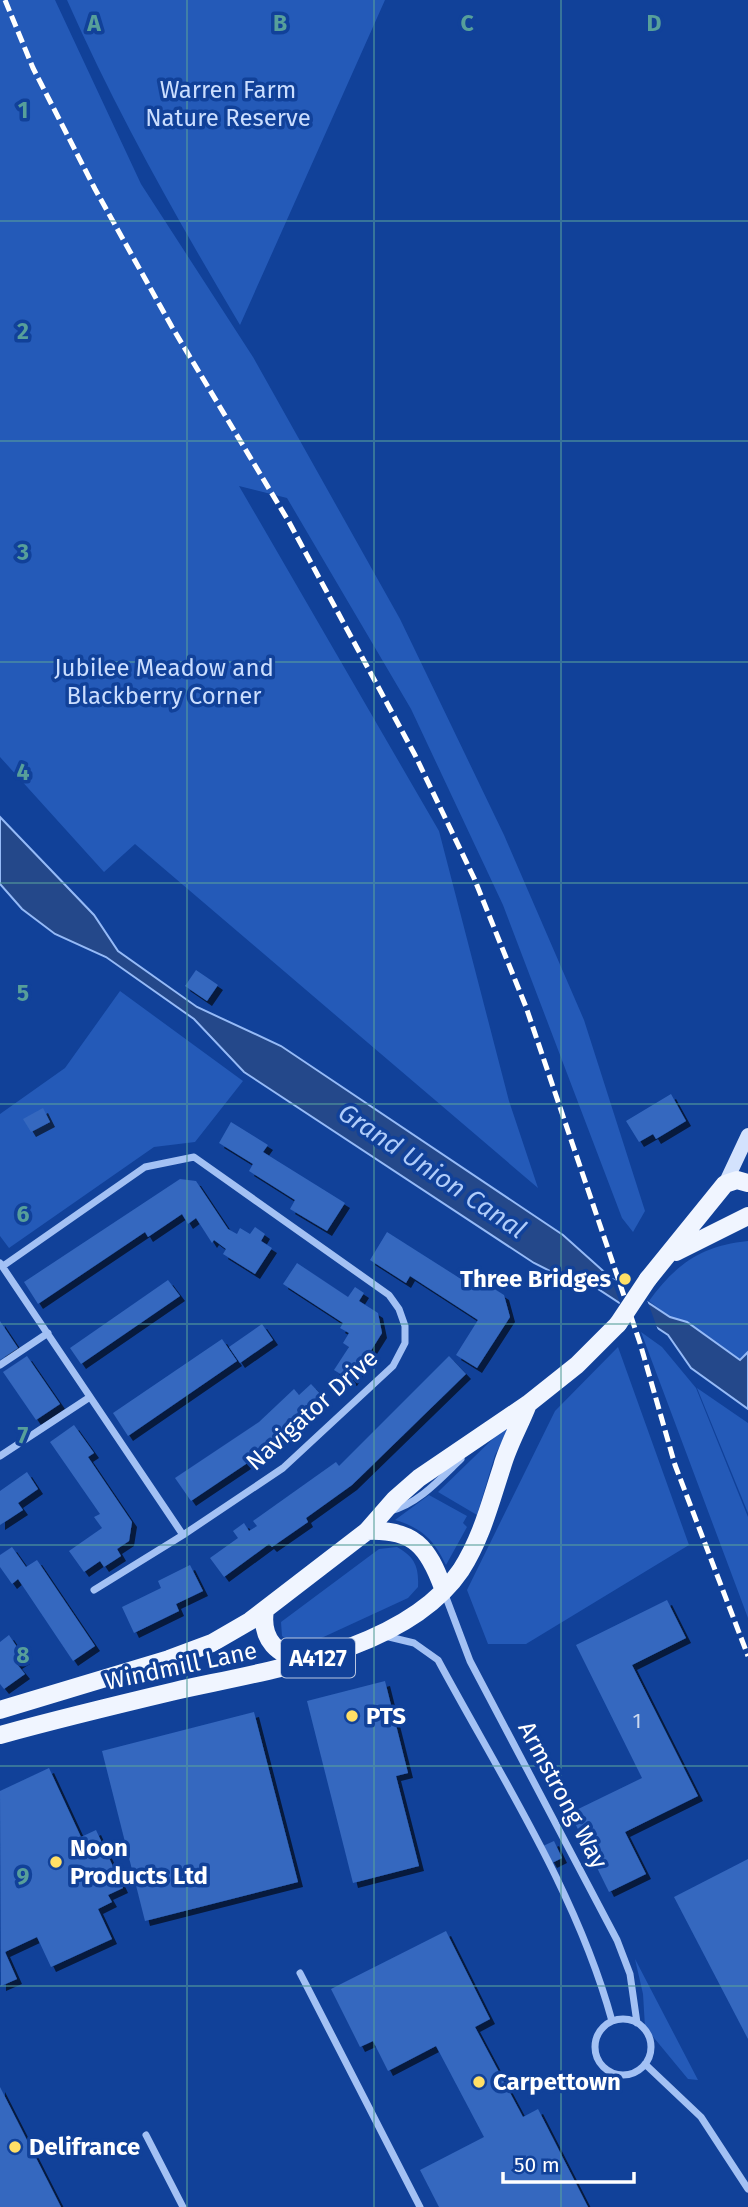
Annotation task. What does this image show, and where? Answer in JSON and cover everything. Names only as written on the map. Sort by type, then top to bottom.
[{"type":"main road","name":"Windmill Lane","points":[[0,1710],[212,1643],[265,1610],[367,1531],[419,1478],[474,1438],[528,1404],[577,1365],[618,1324],[648,1279],[721,1188],[748,1135]]},
{"type":"main road","points":[[721,1188],[748,1178]]},
{"type":"main road","name":"A4127","points":[[721,1188],[716,1202],[720,1212],[729,1219],[743,1218]]},
{"type":"main road","name":"Windmill Lane","points":[[669,1256],[743,1218]]},
{"type":"main road","name":"Windmill Lane","points":[[0,1734],[177,1690],[305,1664],[378,1634],[429,1602],[461,1570],[477,1542],[507,1454],[528,1404]]},
{"type":"main road","points":[[367,1531],[385,1531],[422,1545],[433,1562],[443,1588]]},
{"type":"main road","points":[[265,1610],[264,1634],[271,1645],[285,1657],[305,1664]]},
{"type":"street","name":"Navigator Drive","points":[[194,1157],[389,1295],[399,1309],[405,1343],[393,1366],[283,1468],[183,1535],[48,1333],[1,1265],[145,1167],[194,1157]]},
{"type":"street","points":[[0,1365],[48,1333]]},
{"type":"street","points":[[0,1456],[90,1397]]},
{"type":"street","points":[[94,1590],[183,1535]]},
{"type":"street","name":"Armstrong Way","points":[[443,1588],[454,1626],[470,1661],[617,1940],[630,1974],[637,2023],[644,2029],[651,2046],[645,2064]]},
{"type":"street","name":"Armstrong Way","points":[[378,1634],[414,1643],[438,1660],[545,1858],[588,1944],[612,2021]]},
{"type":"street","points":[[300,1973],[420,2207]]},
{"type":"street","points":[[637,2023],[629,2020],[612,2021],[600,2032],[596,2039],[596,2055],[600,2062],[606,2069],[622,2075],[639,2070],[645,2064],[701,2117],[748,2189]]},
{"type":"street","points":[[146,2135],[183,2207]]},
{"type":"green space","name":"Jubilee Meadow and Blackberry Corner","points":[[0,0],[55,0],[141,184],[253,357],[400,619],[504,835],[584,1020],[645,1211],[633,1232],[622,1218],[503,905],[411,709],[287,498],[239,486],[439,831],[509,1101],[538,1188],[135,844],[104,872],[0,757]]},
{"type":"green space","name":"Warren Farm Nature Reserve","points":[[67,0],[385,0],[240,325],[149,165],[106,84]]},
{"type":"green space","points":[[120,991],[243,1081],[195,1142],[154,1147],[9,1248],[0,1236],[0,1114],[65,1068]]},
{"type":"green space","points":[[748,1241],[748,1352],[740,1360],[687,1322],[670,1317],[649,1301],[669,1277],[691,1259],[716,1247]]},
{"type":"green space","points":[[641,1332],[662,1347],[696,1388],[748,1517],[748,1618]]},
{"type":"green space","points":[[618,1347],[689,1545],[526,1644],[488,1644],[467,1590],[555,1411]]},
{"type":"green space","points":[[697,1388],[748,1423],[748,1513]]},
{"type":"green space","points":[[505,1427],[509,1428],[495,1455],[477,1515],[438,1492]]},
{"type":"green space","points":[[429,1495],[467,1516],[463,1523],[467,1527],[446,1565],[426,1536],[395,1520]]},
{"type":"green space","points":[[397,1547],[412,1559],[417,1568],[418,1587],[408,1598],[304,1646],[293,1645],[282,1636],[281,1622],[379,1549]]},
{"type":"green space","points":[[635,1959],[698,2080],[688,2079],[645,2027],[643,1994]]},
{"type":"water","name":"Grand Union Canal","points":[[0,817],[94,915],[118,951],[197,1007],[281,1046],[563,1235],[611,1278],[670,1317],[687,1322],[740,1360],[748,1352],[748,1409],[691,1368],[668,1335],[598,1289],[568,1280],[534,1263],[244,1072],[194,1019],[106,957],[55,934],[22,909],[0,884]]},
{"type":"pier","points":[[611,1278],[649,1297],[647,1300],[659,1333],[618,1306],[620,1303]]},
{"type":"building","points":[[196,970],[218,985],[207,1001],[185,986]]},
{"type":"building","points":[[671,1094],[686,1121],[656,1139],[653,1134],[639,1142],[626,1121]]},
{"type":"building","points":[[43,1108],[50,1122],[31,1132],[23,1119]]},
{"type":"building","points":[[231,1122],[268,1145],[263,1152],[345,1203],[327,1231],[290,1209],[295,1200],[249,1171],[253,1164],[219,1143]]},
{"type":"building","points":[[180,1179],[196,1181],[228,1229],[237,1234],[240,1228],[250,1234],[255,1227],[265,1234],[261,1241],[272,1248],[255,1274],[223,1254],[226,1249],[214,1240],[212,1243],[196,1218],[188,1224],[182,1214],[148,1237],[145,1232],[38,1304],[24,1282]]},
{"type":"building","points":[[387,1232],[472,1286],[477,1278],[504,1295],[510,1317],[477,1368],[456,1355],[478,1320],[410,1276],[406,1283],[370,1260]]},
{"type":"building","points":[[297,1263],[348,1297],[355,1287],[364,1293],[359,1301],[378,1313],[382,1333],[352,1381],[334,1370],[349,1347],[343,1343],[349,1333],[340,1328],[343,1323],[283,1284]]},
{"type":"building","points":[[168,1280],[180,1296],[81,1364],[70,1348]]},
{"type":"building","points":[[0,1321],[18,1348],[0,1360]]},
{"type":"building","points":[[262,1324],[273,1340],[240,1363],[229,1347]]},
{"type":"building","points":[[222,1339],[237,1361],[128,1436],[113,1413]]},
{"type":"building","points":[[27,1356],[60,1404],[36,1420],[3,1372]]},
{"type":"building","points":[[449,1356],[466,1374],[352,1485],[306,1518],[308,1522],[272,1547],[269,1544],[224,1577],[210,1558],[238,1538],[233,1531],[244,1523],[249,1531],[257,1526],[253,1521],[336,1462],[339,1466]]},
{"type":"building","points":[[311,1384],[325,1399],[274,1445],[191,1501],[175,1478],[259,1422],[294,1389],[299,1395]]},
{"type":"building","points":[[74,1425],[94,1453],[88,1457],[132,1522],[129,1541],[117,1549],[121,1556],[104,1567],[100,1561],[84,1572],[69,1551],[102,1528],[94,1517],[100,1514],[50,1442]]},
{"type":"building","points":[[27,1472],[38,1489],[18,1503],[23,1510],[0,1525],[0,1491]]},
{"type":"building","points":[[12,1547],[26,1567],[37,1560],[95,1646],[73,1661],[18,1579],[12,1584],[0,1567],[0,1555]]},
{"type":"building","points":[[190,1565],[203,1591],[176,1604],[179,1611],[134,1633],[122,1607],[161,1588],[158,1581]]},
{"type":"building","points":[[667,1600],[686,1638],[632,1665],[698,1796],[625,1832],[646,1874],[609,1892],[570,1813],[642,1778],[576,1645]]},
{"type":"building","points":[[9,1635],[25,1659],[17,1664],[25,1674],[4,1689],[0,1684],[0,1642]]},
{"type":"building","points":[[385,1681],[408,1773],[396,1776],[419,1866],[353,1883],[307,1701]]},
{"type":"building","points":[[254,1712],[298,1882],[145,1921],[102,1751]]},
{"type":"building","name":"Noon Products Ltd","points":[[49,1768],[81,1837],[96,1830],[123,1888],[108,1895],[112,1902],[98,1909],[112,1939],[51,1967],[37,1937],[5,1952],[17,1979],[1,1986],[0,1791]]},
{"type":"building","points":[[554,1841],[562,1858],[552,1863],[543,1846]]},
{"type":"building","points":[[748,1859],[748,2039],[674,1897]]},
{"type":"building","points":[[446,1931],[490,2019],[475,2027],[523,2117],[538,2109],[588,2207],[439,2207],[420,2170],[484,2137],[436,2046],[388,2071],[373,2041],[360,2047],[331,1989]]},
{"type":"building","name":"Delifrance","points":[[0,2087],[61,2207],[0,2207]]},
{"type":"railway","points":[[5,0],[33,68],[95,189],[172,327],[289,522],[415,755],[474,878],[526,1007],[640,1343],[675,1465],[748,1656]]},
{"type":"place","name":"Three Bridges","points":[[625,1279]]},
{"type":"place","name":"PTS","points":[[352,1716]]},
{"type":"place","name":"Noon Products Ltd","points":[[56,1862]]},
{"type":"place","name":"Carpettown","points":[[479,2082]]},
{"type":"place","name":"Delifrance","points":[[15,2147]]}]
